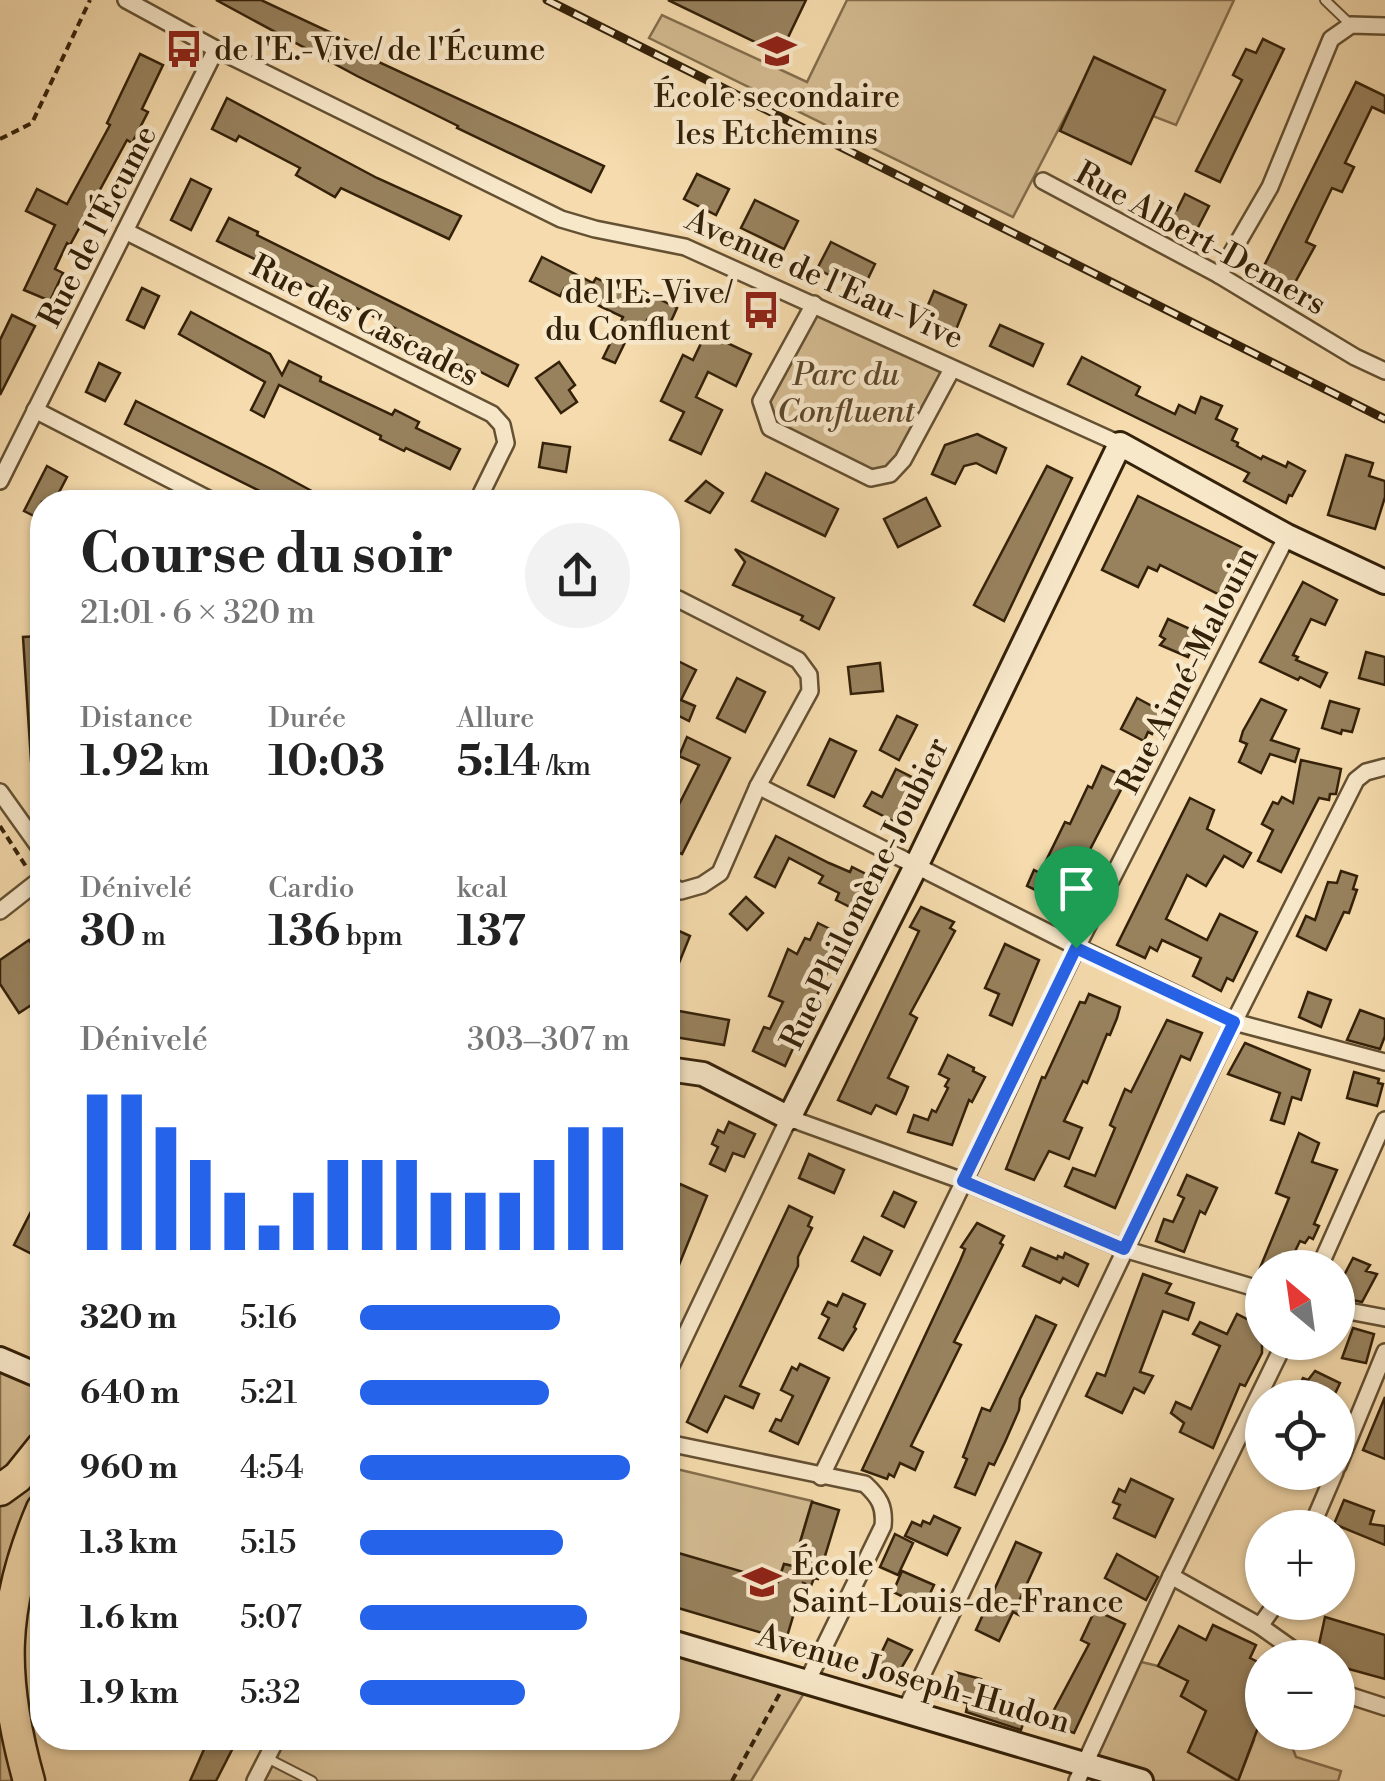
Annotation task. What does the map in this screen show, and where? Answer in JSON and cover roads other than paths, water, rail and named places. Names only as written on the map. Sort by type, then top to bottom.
[{"type":"highway","points":[[0,1490],[30,1462]]},
{"type":"highway","points":[[29,1781],[8,1714],[2,1652],[10,1585],[30,1535]]},
{"type":"street","name":"Avenue de l'Eau-Vive","points":[[126,0],[561,219],[685,246],[1120,444],[1287,536],[1385,582]]},
{"type":"street","points":[[1219,275],[1270,188],[1332,40],[1351,25],[1385,26]]},
{"type":"street","name":"Rue de l'Écume","points":[[0,481],[216,48]]},
{"type":"street","name":"Rue Albert-Demers","points":[[1042,181],[1219,275],[1356,357],[1385,370]]},
{"type":"street","name":"Rue des Cascades","points":[[126,231],[492,414],[502,425],[506,442],[483,490]]},
{"type":"street","points":[[814,304],[761,401],[764,415],[770,428],[871,478],[890,474],[904,460],[952,369]]},
{"type":"street","points":[[34,410],[191,490]]},
{"type":"street","name":"Rue Philomène-Joubier","points":[[680,1347],[1120,444]]},
{"type":"street","name":"Rue Aimé-Malouin","points":[[821,1478],[1076,948],[1287,536]]},
{"type":"street","points":[[1345,564],[1385,570]]},
{"type":"street","points":[[680,600],[798,660],[809,675],[810,690],[758,786],[720,873],[702,885],[680,891]]},
{"type":"street","points":[[905,1712],[1124,1249],[1356,780],[1366,772],[1385,767]]},
{"type":"street","points":[[758,786],[1076,948],[1234,1022],[1385,1062]]},
{"type":"street","points":[[0,792],[30,834]]},
{"type":"street","points":[[0,911],[30,887]]},
{"type":"street","points":[[680,1071],[703,1074],[789,1118],[963,1181],[1124,1249],[1245,1285]]},
{"type":"street","points":[[1327,1250],[1385,1120]]},
{"type":"street","points":[[1355,1312],[1385,1318]]},
{"type":"street","points":[[1355,1424],[1385,1352]]},
{"type":"street","points":[[0,1359],[30,1372]]},
{"type":"street","points":[[1081,1771],[1276,1360]]},
{"type":"street","points":[[680,1447],[865,1484],[879,1497],[883,1526],[799,1678]]},
{"type":"street","points":[[1171,1576],[1280,1640]]},
{"type":"street","points":[[1260,1626],[1264,1620]]},
{"type":"street","name":"Avenue Joseph-Hudon","points":[[680,1644],[799,1678],[1081,1771],[1141,1781]]},
{"type":"street","points":[[1355,1698],[1385,1707]]},
{"type":"street","points":[[256,1781],[270,1750]]},
{"type":"lane","points":[[1325,0],[1351,25]]},
{"type":"lane","points":[[266,1758],[312,1781]]},
{"type":"railway","points":[[547,0],[1385,419]]},
{"type":"place","name":"de l'E.-Vive/ de l'Écume","points":[[184,49]]},
{"type":"place","name":"École secondaire les Etchemins","points":[[777,51]]},
{"type":"place","name":"de l'E.-Vive/ du Confluent","points":[[761,310]]},
{"type":"place","name":"École Saint-Louis-de-France","points":[[762,1582]]},
{"type":"park label","name":"Parc du Confluent","points":[[846,392]]}]
